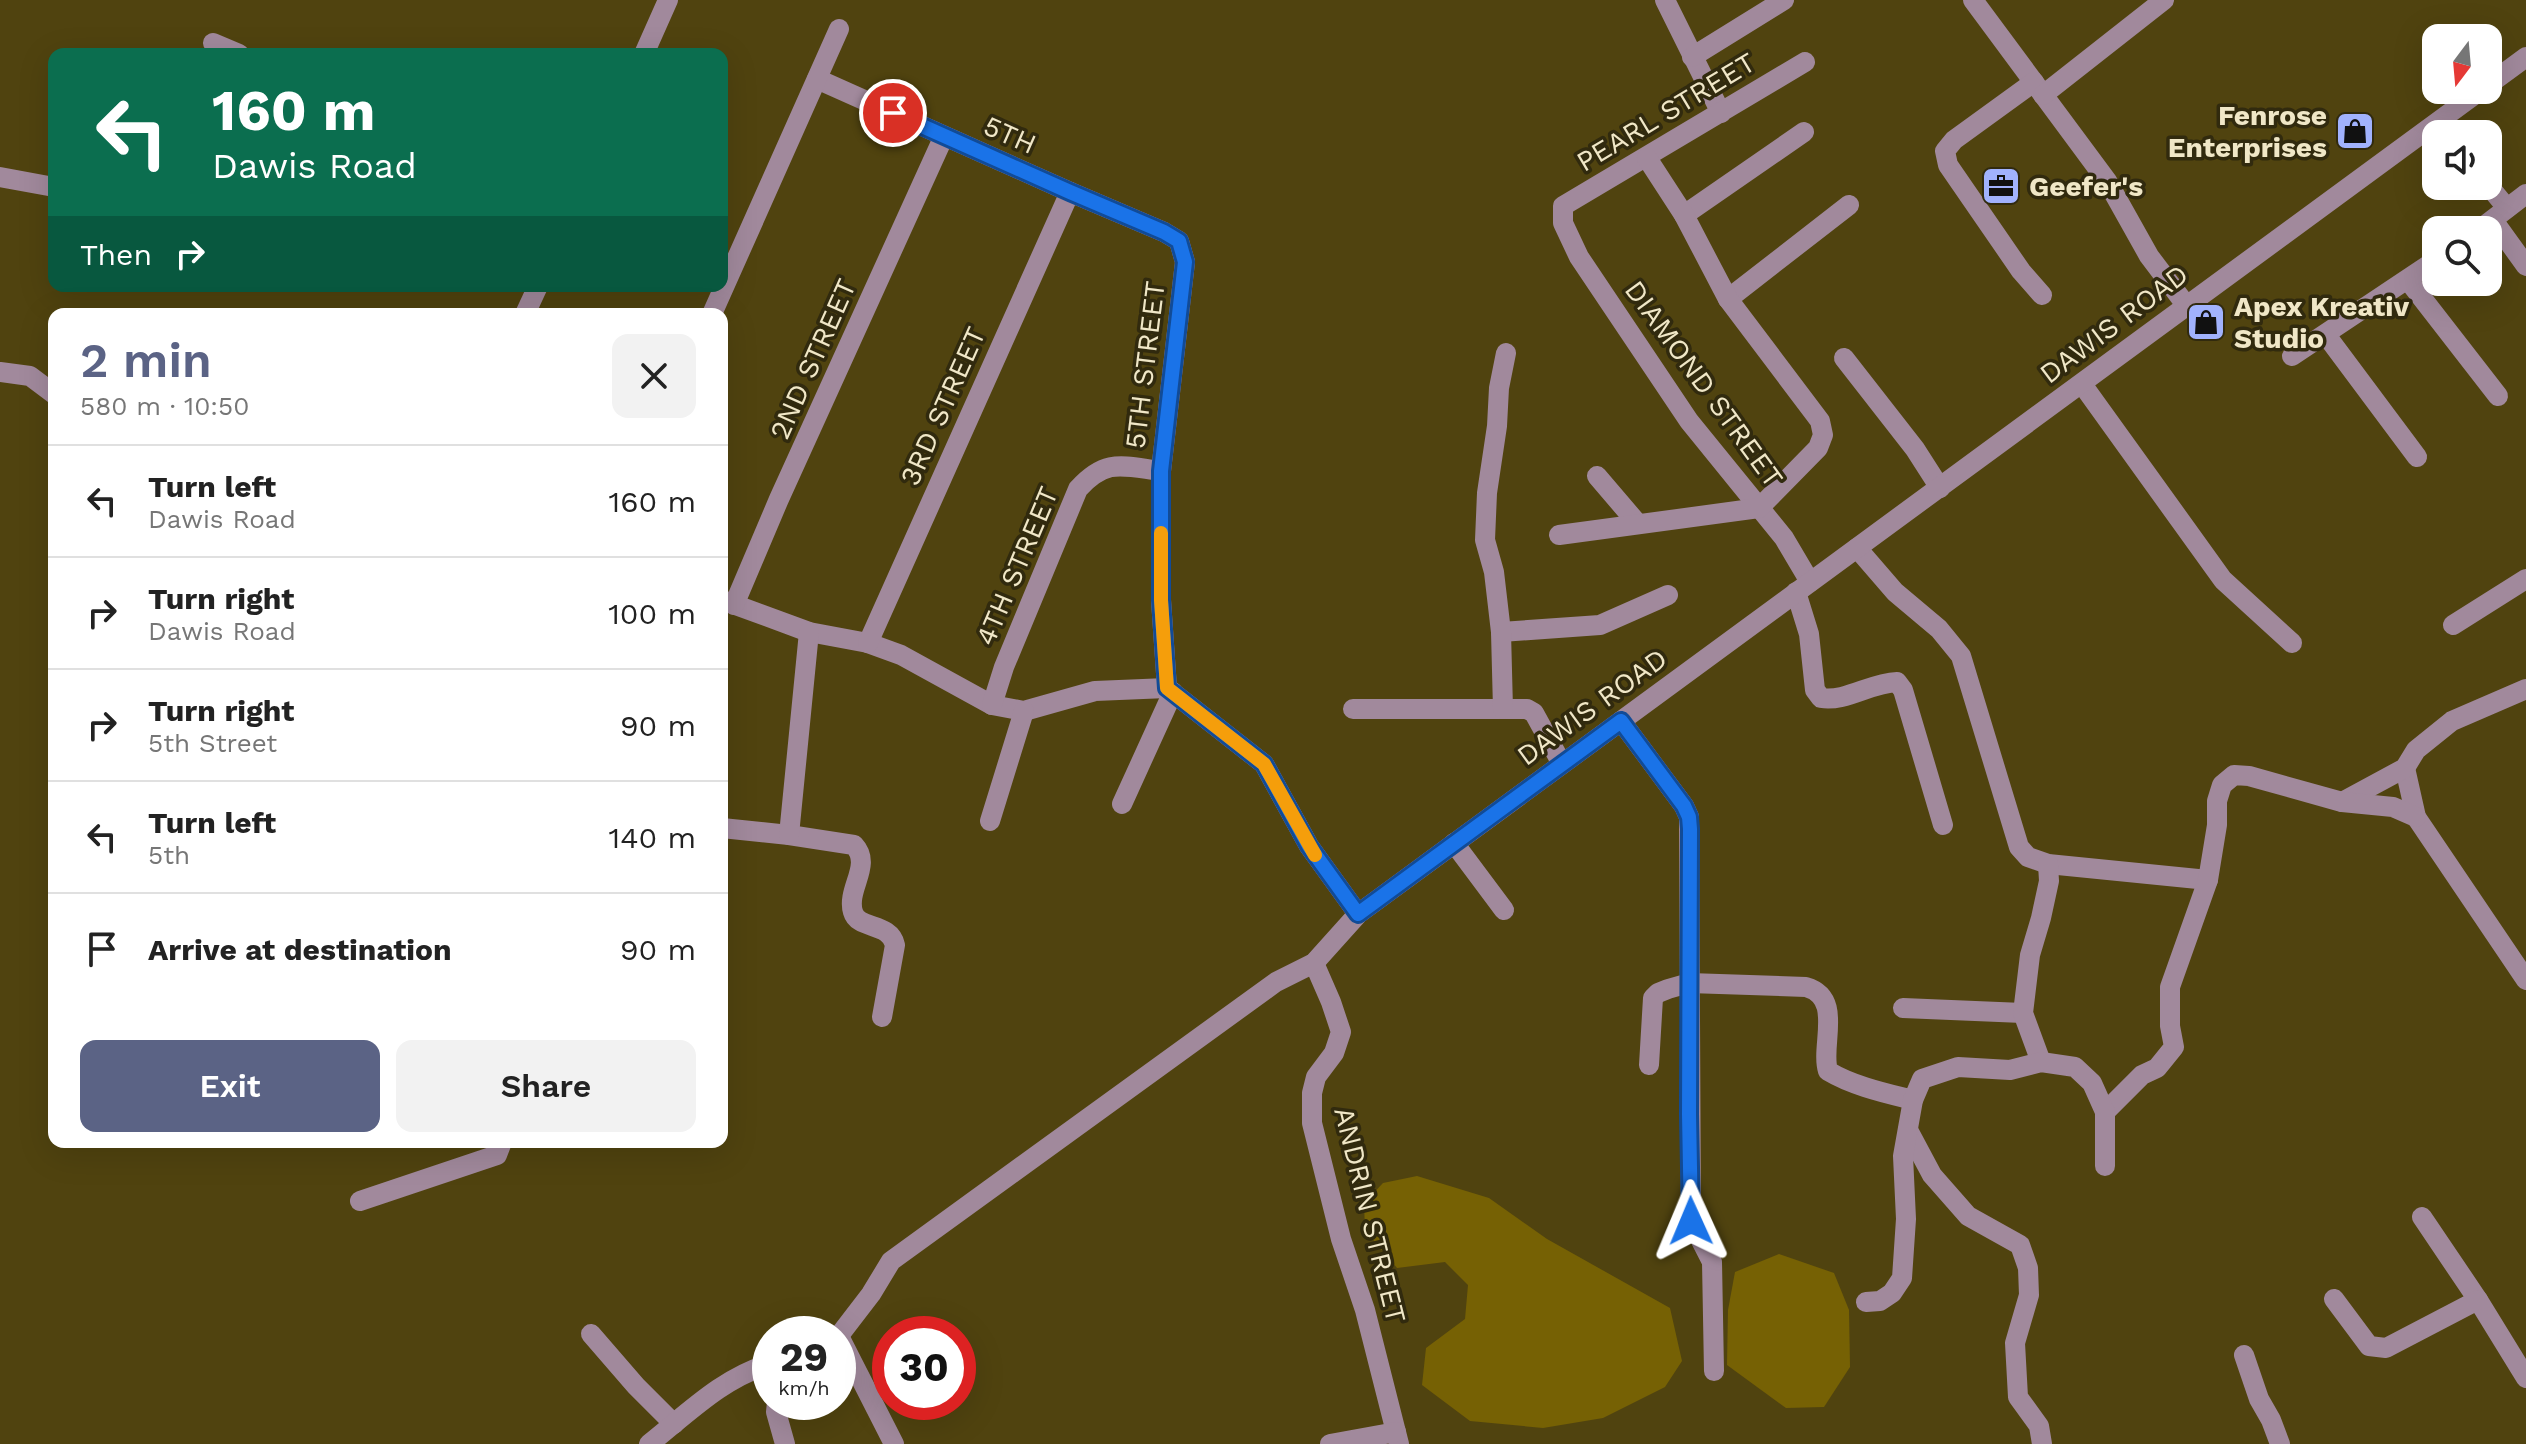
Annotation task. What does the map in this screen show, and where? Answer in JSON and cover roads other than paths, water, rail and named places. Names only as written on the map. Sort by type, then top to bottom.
[{"type":"street","points":[[647,48],[668,0]]},
{"type":"street","points":[[1665,0],[1721,113]]},
{"type":"street","points":[[1692,57],[1784,0]]},
{"type":"street","points":[[1973,0],[2107,181],[2149,256],[2186,305]]},
{"type":"street","points":[[2042,295],[2021,271],[1948,165],[1945,151],[1954,140],[2038,89],[2164,0]]},
{"type":"street","points":[[728,278],[839,29]]},
{"type":"street","points":[[213,43],[225,48]]},
{"type":"street","points":[[2502,75],[2526,57]]},
{"type":"street","name":"PEARL STREET","points":[[1562,215],[1563,206],[1805,62]]},
{"type":"street","name":"5TH","points":[[817,79],[1179,241]]},
{"type":"street","name":"DAWIS ROAD","points":[[2450,120],[2467,104]]},
{"type":"street","points":[[1684,215],[1804,132]]},
{"type":"street","name":"2ND STREET","points":[[728,603],[779,499],[944,136]]},
{"type":"street","name":"DAWIS ROAD","points":[[1314,963],[1358,914],[2186,305],[2422,142]]},
{"type":"street","points":[[1559,535],[1759,508],[1818,448],[1823,435],[1820,421],[1728,299],[1684,215],[1647,158]]},
{"type":"street","points":[[0,177],[48,186]]},
{"type":"street","name":"3RD STREET","points":[[868,643],[1070,192]]},
{"type":"street","points":[[2497,216],[2526,194]]},
{"type":"street","points":[[1728,299],[1849,205]]},
{"type":"street","name":"DIAMOND STREET","points":[[1562,215],[1579,257],[1689,421],[1784,538],[1803,587],[1815,690],[1821,698],[1832,700],[1884,683],[1897,682],[1903,690],[1943,825]]},
{"type":"street","points":[[2502,232],[2526,266]]},
{"type":"street","name":"5TH STREET","points":[[1170,690],[1161,600],[1161,471],[1185,262],[1179,241]]},
{"type":"street","points":[[2292,356],[2422,270]]},
{"type":"street","points":[[2408,280],[2498,396]]},
{"type":"street","points":[[2326,335],[2417,457]]},
{"type":"street","points":[[1503,709],[1501,632],[1494,572],[1485,540],[1487,493],[1506,353]]},
{"type":"street","points":[[1844,358],[1915,449],[1940,488]]},
{"type":"street","points":[[0,372],[30,376],[48,385]]},
{"type":"street","points":[[2082,384],[2223,580],[2292,643]]},
{"type":"street","name":"4TH STREET","points":[[992,705],[1004,667],[1078,489],[1093,472],[1115,465],[1161,471]]},
{"type":"street","points":[[1597,476],[1638,524]]},
{"type":"street","points":[[1857,548],[1895,592],[1939,629],[1961,656],[2019,847],[2028,857],[2048,864],[2208,880]]},
{"type":"street","points":[[2453,625],[2526,579]]},
{"type":"street","points":[[1501,632],[1600,625],[1668,595]]},
{"type":"street","points":[[728,603],[809,632],[868,643],[901,655],[992,705],[1024,711],[1095,691],[1170,690],[1264,764],[1309,846],[1358,914]]},
{"type":"street","points":[[789,835],[809,632]]},
{"type":"street","points":[[2342,802],[2405,768],[2416,750],[2452,721],[2526,689]]},
{"type":"street","points":[[1122,804],[1170,690]]},
{"type":"street","points":[[1353,709],[1527,709],[1534,713],[1562,764]]},
{"type":"street","points":[[990,821],[1024,711]]},
{"type":"street","points":[[1621,721],[1689,817],[1691,1221],[1712,1262],[1714,1371]]},
{"type":"street","points":[[2405,768],[2416,817],[2526,980]]},
{"type":"street","points":[[2105,1112],[2142,1075],[2157,1068],[2174,1047],[2170,1026],[2170,987],[2208,880],[2217,825],[2217,801],[2222,785],[2234,775],[2257,778],[2342,802],[2393,807],[2416,817]]},
{"type":"street","points":[[728,829],[854,845],[860,851],[862,859],[852,904],[853,913],[856,918],[888,932],[895,945],[882,1017]]},
{"type":"street","points":[[1454,843],[1504,910]]},
{"type":"street","points":[[2041,1062],[2023,1013],[2030,955],[2049,881],[2048,864]]},
{"type":"street","points":[[855,1316],[891,1261],[1276,982],[1314,963]]},
{"type":"street","name":"ANDRIN STREET","points":[[1314,963],[1341,1032],[1334,1053],[1316,1077],[1312,1093],[1312,1123],[1341,1239],[1365,1310],[1397,1438]]},
{"type":"street","points":[[1649,1065],[1653,998],[1658,993],[1689,983],[1806,987],[1814,989],[1822,998],[1829,1027],[1825,1062],[1828,1071],[1884,1093],[1913,1100]]},
{"type":"street","points":[[1903,1008],[2023,1013]]},
{"type":"street","points":[[1866,1302],[1880,1301],[1892,1293],[1902,1278],[1906,1219],[1903,1156],[1913,1100],[1922,1079],[1958,1067],[2010,1070],[2041,1062],[2075,1067],[2092,1083],[2105,1112],[2105,1166]]},
{"type":"street","points":[[1908,1130],[1932,1175],[1968,1216],[2020,1245],[2028,1268],[2029,1295],[2015,1343],[2018,1397],[2039,1426],[2042,1444]]},
{"type":"street","points":[[360,1201],[497,1155],[500,1148]]},
{"type":"street","points":[[2422,1217],[2526,1378]]},
{"type":"street","points":[[2334,1299],[2369,1346],[2377,1349],[2386,1348],[2478,1300]]},
{"type":"street","points":[[591,1334],[674,1424]]},
{"type":"street","points":[[2244,1355],[2259,1399],[2280,1444]]},
{"type":"street","points":[[649,1444],[719,1389],[752,1370]]},
{"type":"street","points":[[856,1370],[894,1444]]},
{"type":"street","points":[[778,1420],[785,1444]]},
{"type":"street","points":[[1330,1444],[1350,1438],[1397,1438]]},
{"type":"place","name":"Fenrose Enterprises","points":[[2355,131]]},
{"type":"place","name":"Geefer's","points":[[2001,186]]},
{"type":"place","name":"Apex Kreativ Studio","points":[[2206,322]]}]
